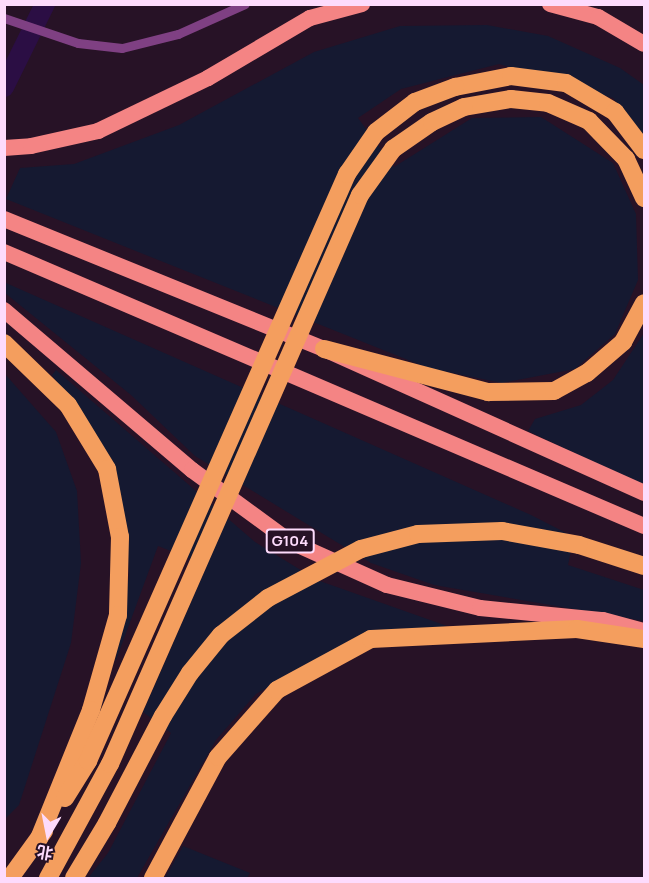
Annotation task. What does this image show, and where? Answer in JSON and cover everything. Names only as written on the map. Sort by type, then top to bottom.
[{"type":"highway","points":[[4,148],[31,146],[98,131],[208,78],[310,18],[362,4]]},
{"type":"highway","points":[[550,4],[598,17],[645,44]]},
{"type":"highway","points":[[10,879],[38,841],[88,761],[347,174],[376,132],[415,102],[455,87],[510,76],[566,83],[615,111],[645,150]]},
{"type":"highway","points":[[48,879],[110,764],[360,195],[393,149],[432,122],[464,107],[510,99],[548,103],[589,121],[626,159],[645,198]]},
{"type":"highway","points":[[4,219],[324,349],[645,493]]},
{"type":"highway","points":[[4,252],[645,526]]},
{"type":"highway","points":[[324,349],[488,392],[554,391],[586,373],[623,342],[645,303]]},
{"type":"highway","name":"G104","points":[[4,310],[192,470],[289,541],[387,585],[480,608],[603,620],[645,631]]},
{"type":"highway","points":[[4,344],[68,405],[107,469],[120,537],[118,615],[91,710],[38,841]]},
{"type":"highway","points":[[74,879],[163,716],[190,673],[221,635],[268,598],[361,549],[418,534],[502,531],[579,545],[645,567]]},
{"type":"highway","points":[[153,879],[218,757],[277,690],[371,639],[577,629],[645,639]]},
{"type":"lane","points":[[4,18],[78,43],[122,48],[178,34],[245,4]]},
{"type":"shaded area","points":[[487,25],[548,36],[620,68],[644,85],[644,135],[613,98],[499,64],[401,89],[358,118],[394,167],[472,118],[541,117],[613,163],[636,214],[638,280],[615,334],[575,369],[502,383],[428,368],[6,199],[20,168],[74,164],[179,125],[314,52],[400,26]]},
{"type":"shaded area","points":[[6,283],[531,515],[574,537],[568,565],[644,590],[644,621],[434,585],[371,563],[195,456],[131,395],[5,293]]},
{"type":"shaded area","points":[[644,333],[644,486],[528,431],[535,419],[581,405],[613,380]]},
{"type":"shaded area","points":[[56,370],[255,542],[317,580],[447,626],[319,658],[256,694],[216,740],[137,878],[88,878],[108,853],[171,733],[143,712],[207,565],[158,546],[115,663],[129,576],[127,532],[86,422],[52,375]]},
{"type":"shaded area","points":[[5,374],[56,432],[77,491],[81,563],[71,643],[19,805],[5,819]]},
{"type":"shaded area","points":[[183,846],[250,873],[247,878],[165,878]]},
{"type":"waterway","points":[[4,87],[45,4]]}]
